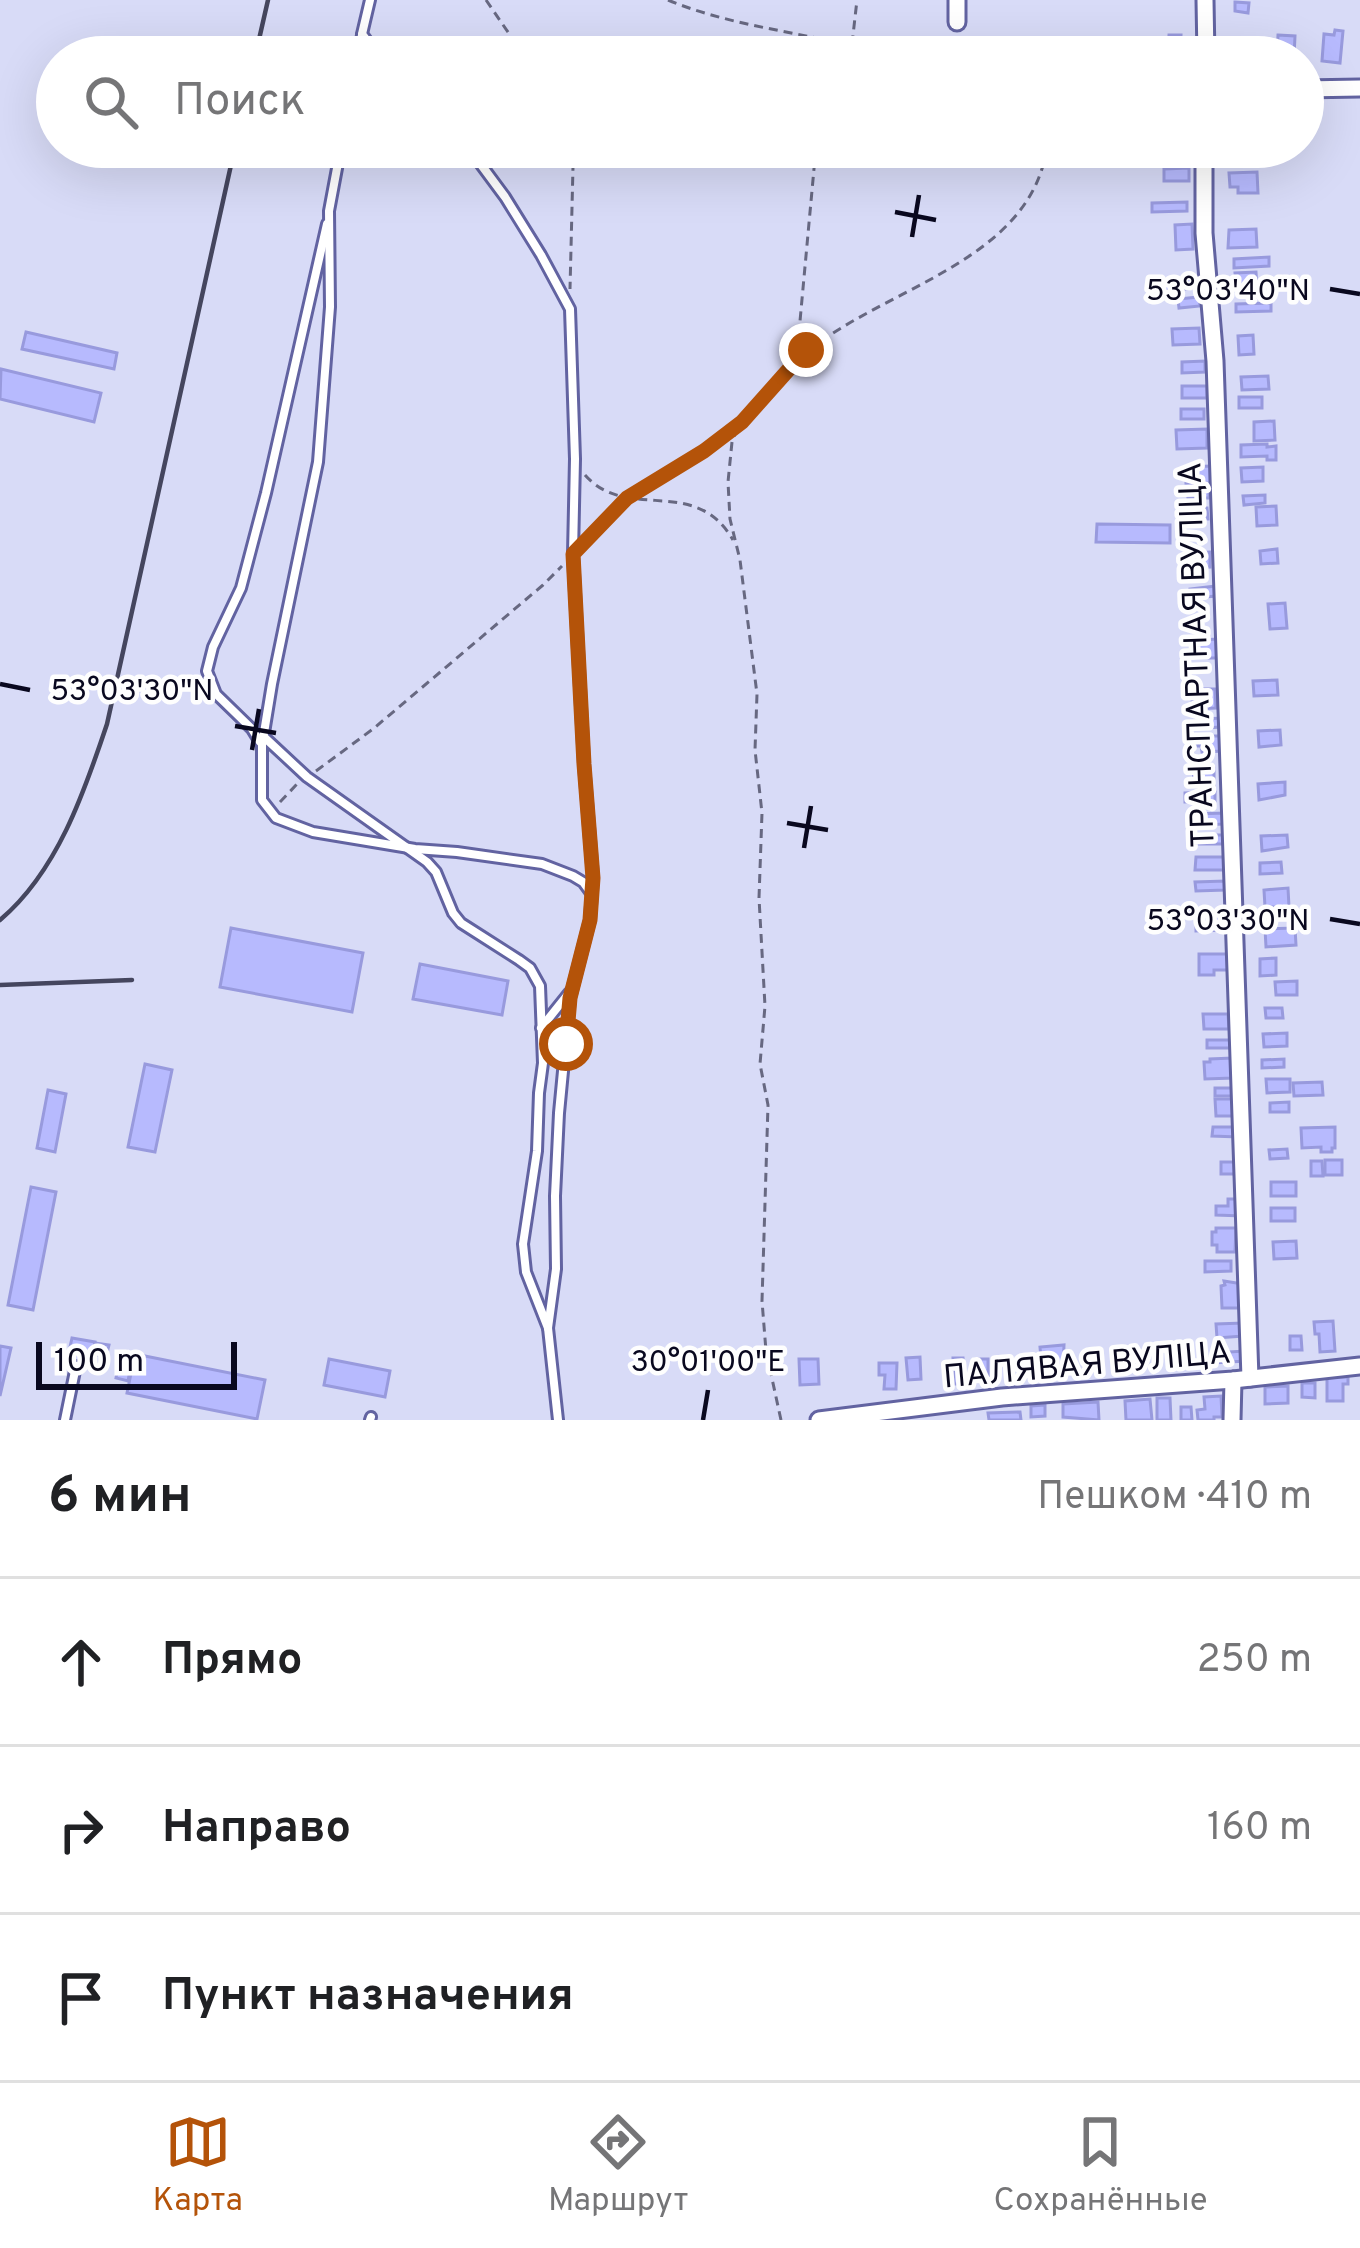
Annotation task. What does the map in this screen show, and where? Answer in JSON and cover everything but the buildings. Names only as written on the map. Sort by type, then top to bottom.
[{"type":"street","points":[[956,0],[957,22]]},
{"type":"street","points":[[1205,0],[1206,36]]},
{"type":"street","points":[[1324,89],[1360,88]]},
{"type":"street","name":"ТРАНСПАРТНАЯ ВУЛІЦА","points":[[1204,168],[1215,361],[1241,1379],[1232,1420]]},
{"type":"street","name":"ПАЛЯВАЯ ВУЛІЦА","points":[[819,1420],[914,1415],[1002,1397],[1360,1366]]},
{"type":"lane","points":[[362,34],[370,0]]},
{"type":"lane","points":[[337,168],[286,410],[241,588],[206,671],[216,694],[263,741],[410,848],[436,872],[461,923],[519,960],[535,976],[542,1001],[543,1063],[537,1151],[523,1244],[526,1272],[548,1328]]},
{"type":"lane","points":[[484,168],[570,309],[573,554],[593,878],[590,920],[572,990],[559,1113],[556,1269],[548,1328],[558,1420]]},
{"type":"lane","points":[[329,211],[330,307],[318,462],[263,741],[262,800],[290,825],[313,832],[542,864],[573,875],[592,894]]},
{"type":"lane","points":[[540,1030],[572,990]]},
{"type":"lane","points":[[65,1420],[76,1366]]},
{"type":"path","points":[[486,0],[511,36]]},
{"type":"path","points":[[668,0],[742,23],[810,36]]},
{"type":"path","points":[[853,36],[857,0]]},
{"type":"path","points":[[570,309],[573,168]]},
{"type":"path","points":[[787,370],[800,321],[814,168]]},
{"type":"path","points":[[273,814],[284,796],[307,776],[373,729],[543,585],[627,498],[742,422],[806,350],[988,243],[1030,194],[1041,168]]},
{"type":"path","points":[[742,422],[731,442],[728,482],[755,673],[766,1006],[760,1064],[768,1105],[763,1301],[766,1351],[781,1420]]},
{"type":"path","points":[[575,458],[597,488],[705,511],[721,521],[737,548]]},
{"type":"railway","points":[[260,36],[268,0]]},
{"type":"railway","points":[[0,920],[53,855],[78,804],[107,724],[230,168]]},
{"type":"railway","points":[[0,985],[132,980]]},
{"type":"route","points":[[566,1044],[570,998],[590,920],[593,878],[573,554],[627,498],[742,422],[806,350]]}]
